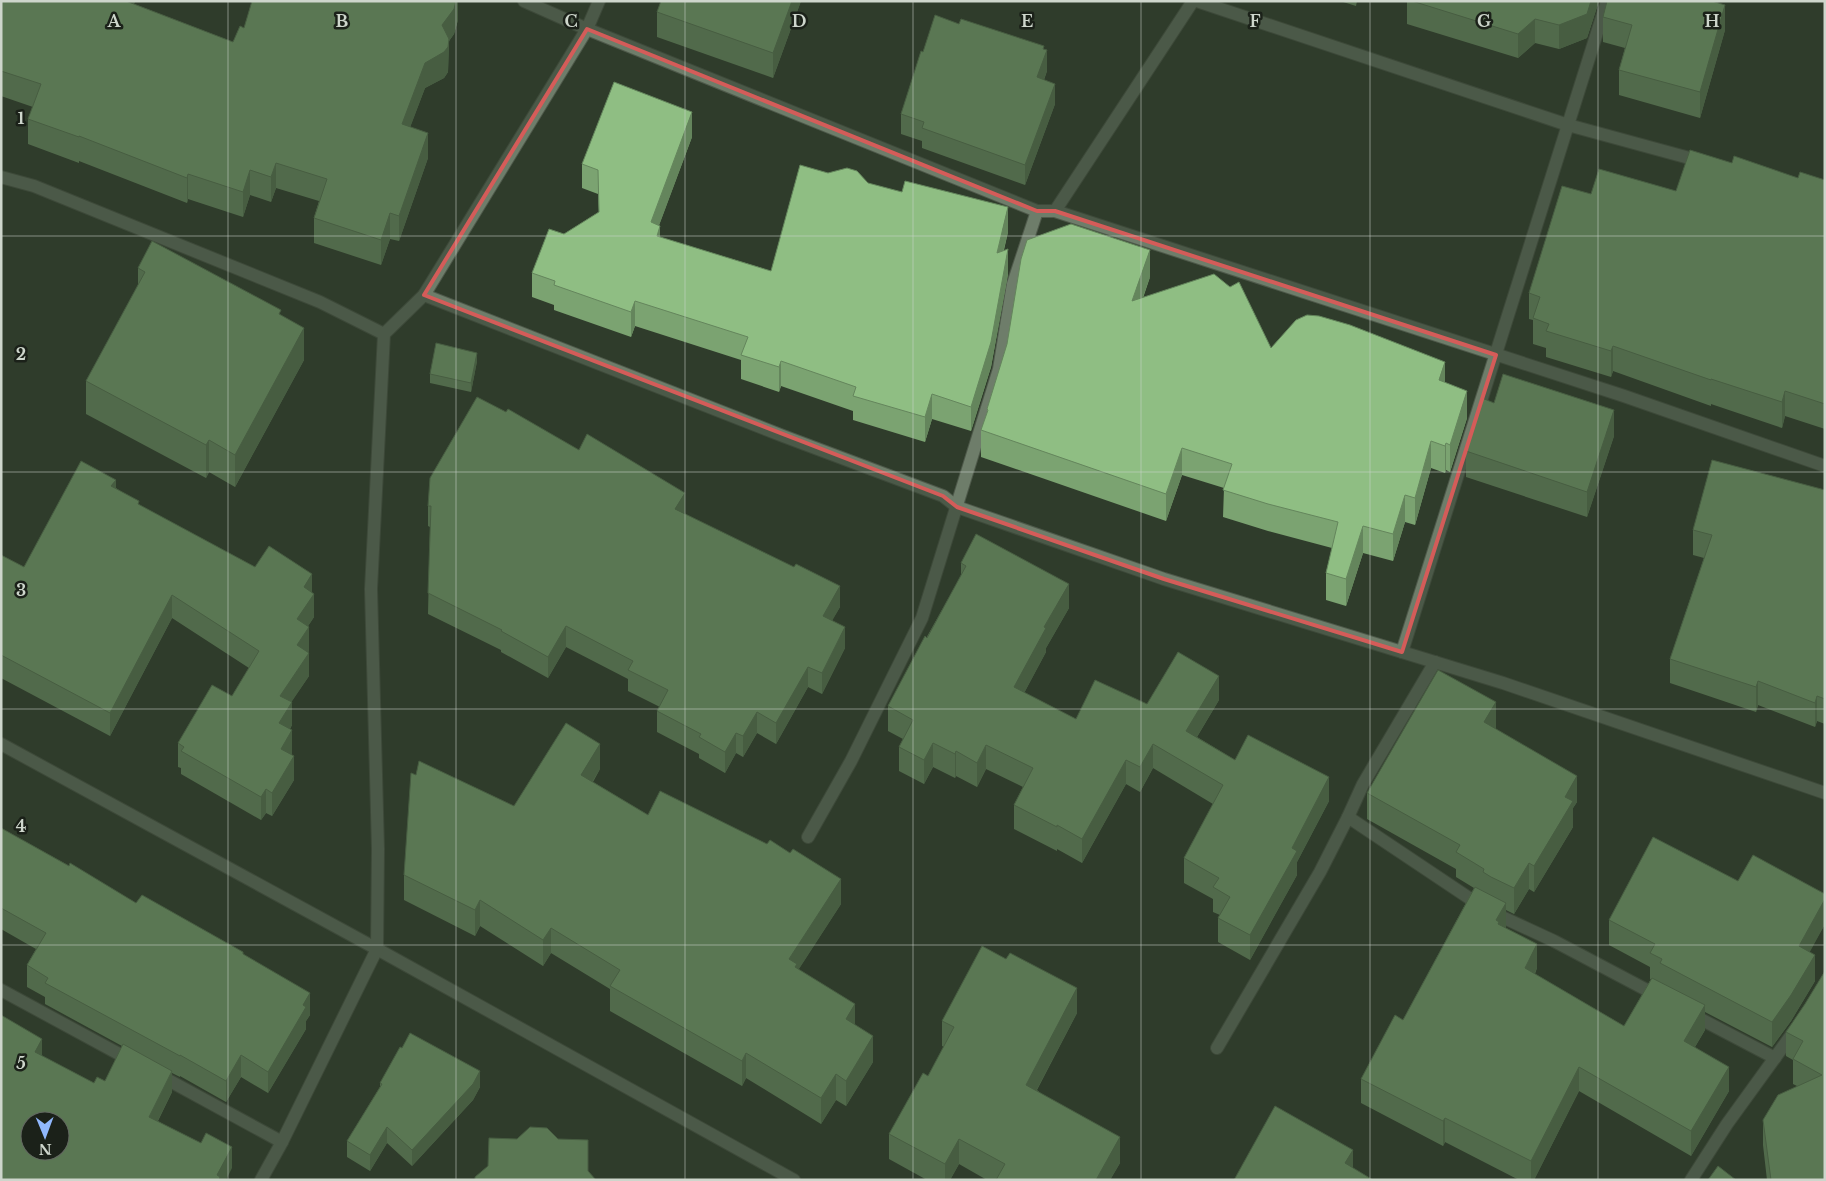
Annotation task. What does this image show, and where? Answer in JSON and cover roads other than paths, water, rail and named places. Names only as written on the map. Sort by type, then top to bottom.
[{"type":"street","points":[[524,1],[587,30],[1037,211],[1055,211],[1624,396],[1825,466]]},
{"type":"street","points":[[261,1180],[282,1142],[377,949],[378,849],[371,589],[384,334],[424,295],[587,30],[599,1]]},
{"type":"street","points":[[1055,211],[1195,1],[1568,125],[1720,166]]},
{"type":"street","points":[[1402,652],[1607,1]]},
{"type":"street","points":[[1,177],[34,186],[320,302],[384,334]]},
{"type":"street","points":[[808,837],[851,761],[922,618],[999,369],[1012,284],[1037,211]]},
{"type":"street","points":[[424,295],[783,436],[943,496],[957,507],[1164,579],[1503,683],[1825,793]]},
{"type":"street","points":[[1217,1048],[1308,892],[1348,817],[1363,784],[1435,662]]},
{"type":"street","points":[[1,744],[377,949],[794,1180]]},
{"type":"street","points":[[1348,817],[1487,910],[1554,941],[1775,1058]]},
{"type":"street","points":[[1,990],[282,1142]]},
{"type":"street","points":[[1691,1180],[1727,1124],[1803,1018]]}]
